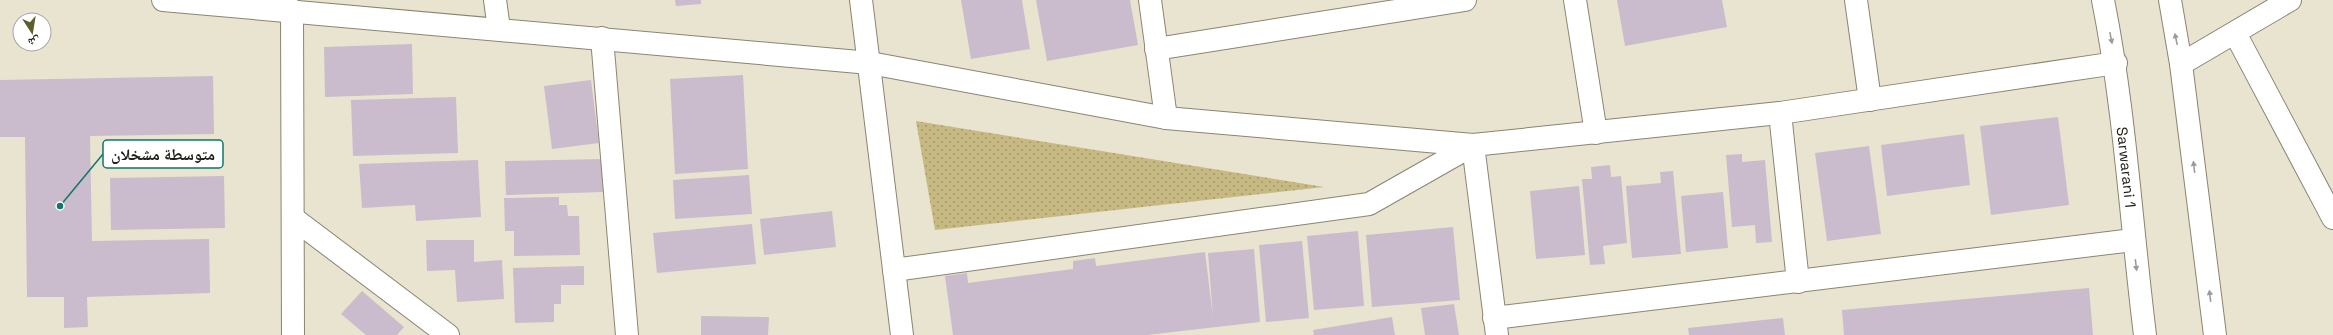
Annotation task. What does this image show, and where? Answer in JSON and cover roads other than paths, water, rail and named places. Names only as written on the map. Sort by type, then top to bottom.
[{"type":"street","points":[[163,0],[292,10],[870,63],[1166,118],[1473,145],[1780,113],[2116,63]]},
{"type":"street","points":[[495,0],[498,29]]},
{"type":"street","points":[[861,0],[870,63],[902,335]]},
{"type":"street","points":[[1150,0],[1166,118]]},
{"type":"street","points":[[1156,49],[1465,0]]},
{"type":"street","points":[[1575,0],[1596,133]]},
{"type":"street","points":[[1856,0],[1870,100]]},
{"type":"street","name":"Sarwarani 1","points":[[2103,0],[2116,63],[2133,240],[2146,335]]},
{"type":"street","points":[[2170,0],[2181,64],[2214,335]]},
{"type":"street","points":[[2181,64],[2290,0]]},
{"type":"street","points":[[292,10],[293,335]]},
{"type":"street","points":[[2235,32],[2333,218]]},
{"type":"street","points":[[602,38],[627,335]]},
{"type":"street","points":[[1780,113],[1798,282]]},
{"type":"street","points":[[894,270],[1369,204],[1473,145]]},
{"type":"street","points":[[1473,145],[1495,326],[1798,282],[2133,240]]},
{"type":"street","points":[[293,218],[448,335]]},
{"type":"place","name":"متوسطة مشخلان","points":[[60,206]]}]
